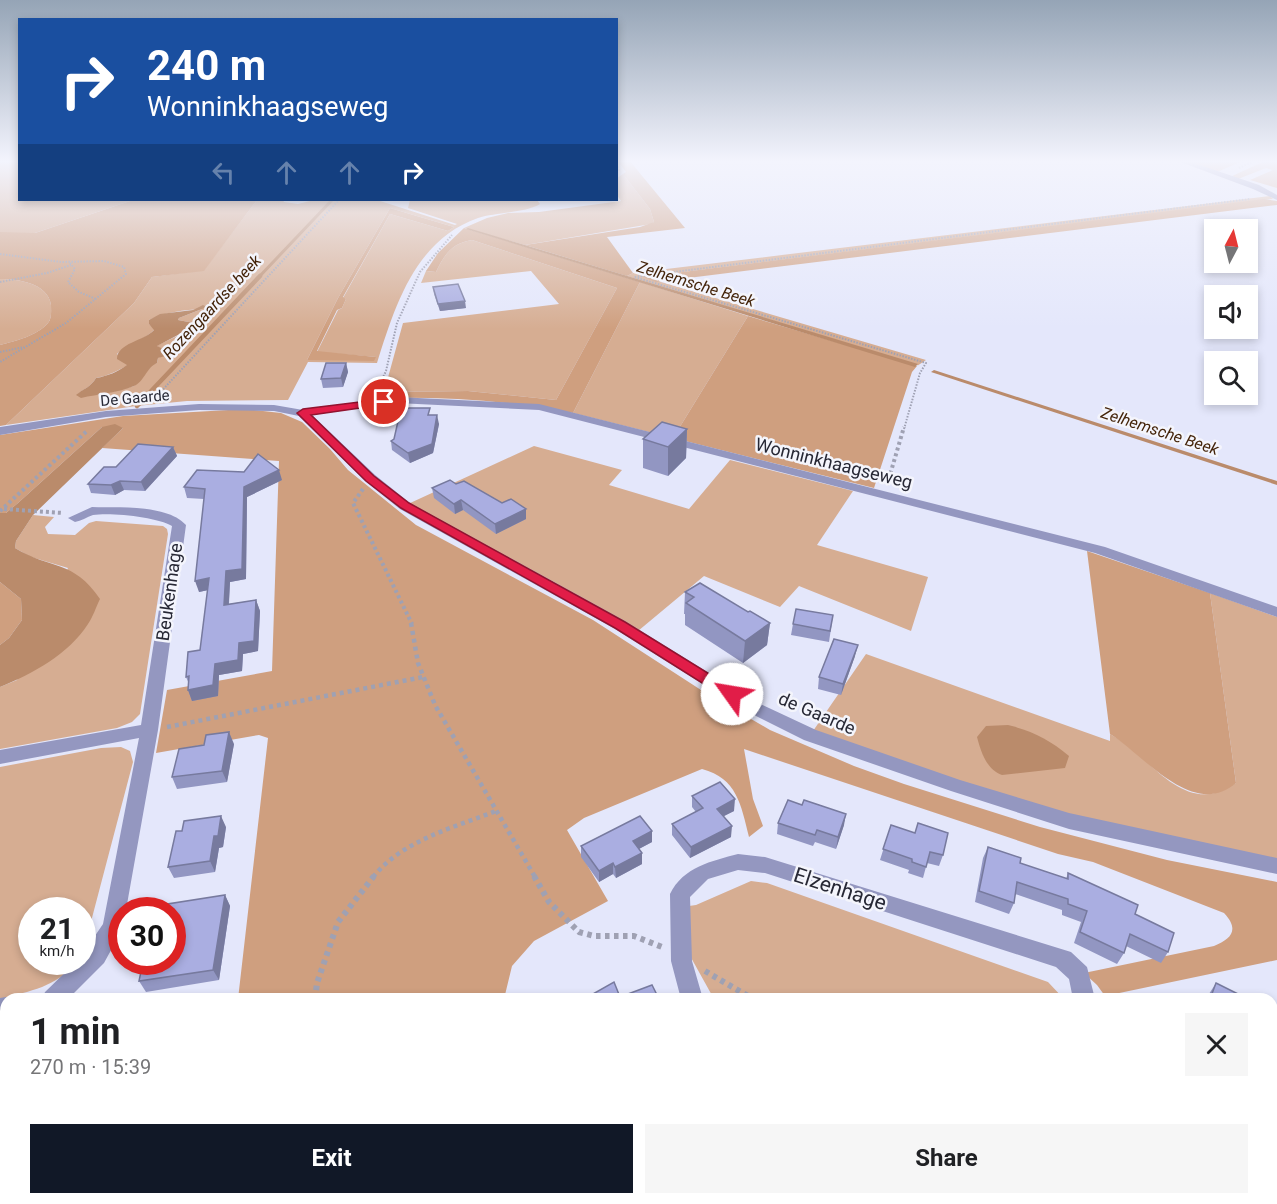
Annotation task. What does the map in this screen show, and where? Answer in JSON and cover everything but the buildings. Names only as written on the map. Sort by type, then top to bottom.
[{"type":"street","name":"Wonninkhaagseweg","points":[[303,413],[331,407],[397,400],[447,400],[539,406],[1100,550],[1277,612]]},
{"type":"street","name":"De Gaarde","points":[[0,431],[106,414],[199,407],[274,408],[303,413]]},
{"type":"street","name":"de Gaarde","points":[[303,413],[370,478],[405,506],[620,625],[750,706],[810,735],[957,786],[1069,821],[1277,866]]},
{"type":"street","name":"Beukenhage","points":[[59,993],[96,956],[114,926],[148,730],[178,525],[167,517],[144,513],[92,511],[75,518]]},
{"type":"street","points":[[0,757],[148,730]]},
{"type":"street","name":"Elzenhage","points":[[689,993],[684,981],[681,958],[680,894],[702,873],[738,862],[756,864],[1063,959],[1078,974],[1083,993]]},
{"type":"path","points":[[138,412],[155,399],[324,216]]},
{"type":"path","points":[[884,494],[920,373],[927,363],[634,277],[1116,216]]},
{"type":"path","points":[[372,404],[386,371],[397,323],[420,272],[452,235]]},
{"type":"path","points":[[0,254],[25,255],[70,263],[75,269],[68,282],[79,292],[96,299]]},
{"type":"path","points":[[0,282],[47,273],[70,263],[90,259],[114,261],[124,267],[126,274],[96,299],[28,346],[0,362]]},
{"type":"path","points":[[0,352],[28,346]]},
{"type":"path","points":[[4,509],[106,414]]},
{"type":"path","points":[[370,478],[353,503],[413,627],[418,663],[423,677],[435,705],[549,902],[579,932],[594,936],[634,936],[653,942],[742,993]]},
{"type":"path","points":[[4,509],[49,512]]},
{"type":"path","points":[[148,730],[423,677]]},
{"type":"path","points":[[316,993],[338,922],[386,861],[414,843],[496,811]]},
{"type":"shaded area","points":[[0,216],[85,216],[35,233],[0,239]]},
{"type":"shaded area","points":[[85,216],[245,216],[204,271],[152,277],[134,303],[6,425],[0,426],[0,345],[26,337],[43,328],[50,319],[51,305],[49,298],[38,287],[23,281],[0,279],[0,232],[35,233]]},
{"type":"shaded area","points":[[245,216],[385,216],[338,298],[307,360],[376,357],[317,352],[338,310],[342,308],[346,299],[343,298],[389,216],[397,216],[448,231],[454,227],[418,216],[428,216],[455,225],[457,224],[433,216],[487,216],[456,228],[438,242],[423,259],[400,298],[377,363],[308,362],[288,400],[187,401],[6,425],[134,303],[152,277],[204,270]],"holes":[[[202,309],[178,320],[194,323],[192,329],[156,346],[170,352],[158,358],[157,363],[153,364],[134,386],[100,395],[77,395],[96,378],[128,365],[117,354],[155,329],[149,324],[149,320],[175,312]]]},
{"type":"shaded area","points":[[385,216],[389,216],[343,297],[346,299],[342,308],[337,310],[317,351],[376,357],[374,361],[307,360],[338,298]]},
{"type":"shaded area","points":[[397,216],[418,216],[454,227],[448,231]]},
{"type":"shaded area","points":[[652,216],[654,222],[525,245],[464,228],[487,218]]},
{"type":"shaded area","points":[[652,216],[675,216],[685,228],[607,237],[633,273],[627,276],[525,245],[640,227],[654,222]]},
{"type":"shaded area","points":[[1103,216],[1134,216],[644,277],[926,360],[917,366],[627,276],[633,273]]},
{"type":"shaded area","points":[[1127,216],[1187,216],[656,282],[643,277]]},
{"type":"shaded area","points":[[464,228],[640,282],[573,413],[503,403],[433,398],[385,398],[383,396],[384,392],[468,391],[556,400],[617,288],[472,240],[454,247],[442,260],[436,272],[426,271],[438,253]]},
{"type":"shaded area","points":[[466,229],[918,364],[915,367]]},
{"type":"shaded area","points":[[472,240],[617,288],[556,400],[468,391],[384,392],[403,323],[559,304],[531,271],[421,283],[426,271],[436,272],[442,260],[454,247]]},
{"type":"shaded area","points":[[0,279],[23,281],[38,287],[49,298],[51,312],[48,323],[43,328],[26,337],[0,345]]},
{"type":"shaded area","points":[[640,282],[748,316],[673,438],[573,413]]},
{"type":"shaded area","points":[[203,305],[207,307],[179,318],[178,320],[194,323],[195,326],[157,346],[170,352],[169,355],[158,358],[157,363],[150,368],[140,382],[121,390],[81,398],[76,395],[96,378],[127,365],[117,359],[118,354],[121,349],[154,330],[149,320],[160,314],[193,310]]},
{"type":"shaded area","points":[[748,316],[917,366],[912,372],[874,488],[673,438]]},
{"type":"shaded area","points":[[934,370],[1277,481],[1277,485],[931,372]]},
{"type":"shaded area","points":[[246,409],[281,413],[302,422],[348,470],[416,525],[593,620],[701,690],[770,730],[854,766],[904,784],[1040,827],[1167,860],[1277,882],[1277,960],[1119,993],[1103,993],[1084,973],[1214,946],[1229,937],[1232,924],[1224,913],[1093,862],[1058,854],[744,749],[753,799],[763,826],[749,837],[736,794],[723,779],[702,769],[584,818],[567,830],[608,901],[534,941],[512,966],[505,993],[239,993],[268,738],[259,735],[156,753],[167,690],[272,671],[279,461],[102,448],[123,428],[102,427],[18,503],[6,513],[0,513],[0,435],[123,416]]},
{"type":"shaded area","points":[[115,424],[123,428],[33,515],[16,541],[15,548],[71,571],[90,586],[100,599],[90,621],[71,645],[49,662],[0,687],[0,645],[9,638],[22,620],[21,599],[0,582],[0,513],[6,513],[18,503],[102,427]]},
{"type":"shaded area","points":[[534,446],[622,470],[609,485],[689,509],[730,460],[853,491],[817,545],[928,577],[911,631],[799,586],[780,607],[704,576],[638,631],[554,582],[408,504]]},
{"type":"shaded area","points":[[33,515],[54,517],[45,527],[48,534],[75,535],[89,523],[96,521],[163,526],[167,529],[168,534],[140,714],[132,722],[117,728],[0,749],[0,687],[17,680],[68,568],[31,557],[15,548],[16,541]]},
{"type":"shaded area","points":[[1087,551],[1210,593],[1236,783],[1220,792],[1203,794],[1186,789],[1153,768],[1110,734]]},
{"type":"shaded area","points":[[0,582],[21,599],[22,620],[9,638],[0,645]]},
{"type":"shaded area","points":[[1210,593],[1277,617],[1277,864],[1070,819],[813,731],[866,654],[1110,741],[1110,734],[1134,750],[1162,776],[1182,789],[1204,794],[1218,792],[1236,783]]},
{"type":"shaded area","points":[[1008,725],[1040,736],[1062,750],[1069,756],[1065,768],[1002,775],[992,769],[985,759],[977,737],[986,726]]},
{"type":"shaded area","points":[[121,747],[130,751],[133,762],[96,903],[96,897],[18,897],[18,975],[63,975],[52,983],[21,993],[0,993],[0,767],[101,748]]},
{"type":"shaded area","points":[[751,881],[767,883],[1048,982],[1058,993],[711,993],[689,954],[689,906]]},
{"type":"waterway","name":"Rozengaardse beek","points":[[258,278],[317,216]]},
{"type":"waterway","name":"Rozengaardse beek","points":[[137,406],[260,276]]},
{"type":"route","points":[[384,402],[331,407],[303,413],[370,478],[405,506],[620,625],[732,694]]},
{"type":"water label","name":"Zelhemsche Beek","points":[[696,284]]},
{"type":"water label","name":"Zelhemsche Beek","points":[[1160,431]]}]
